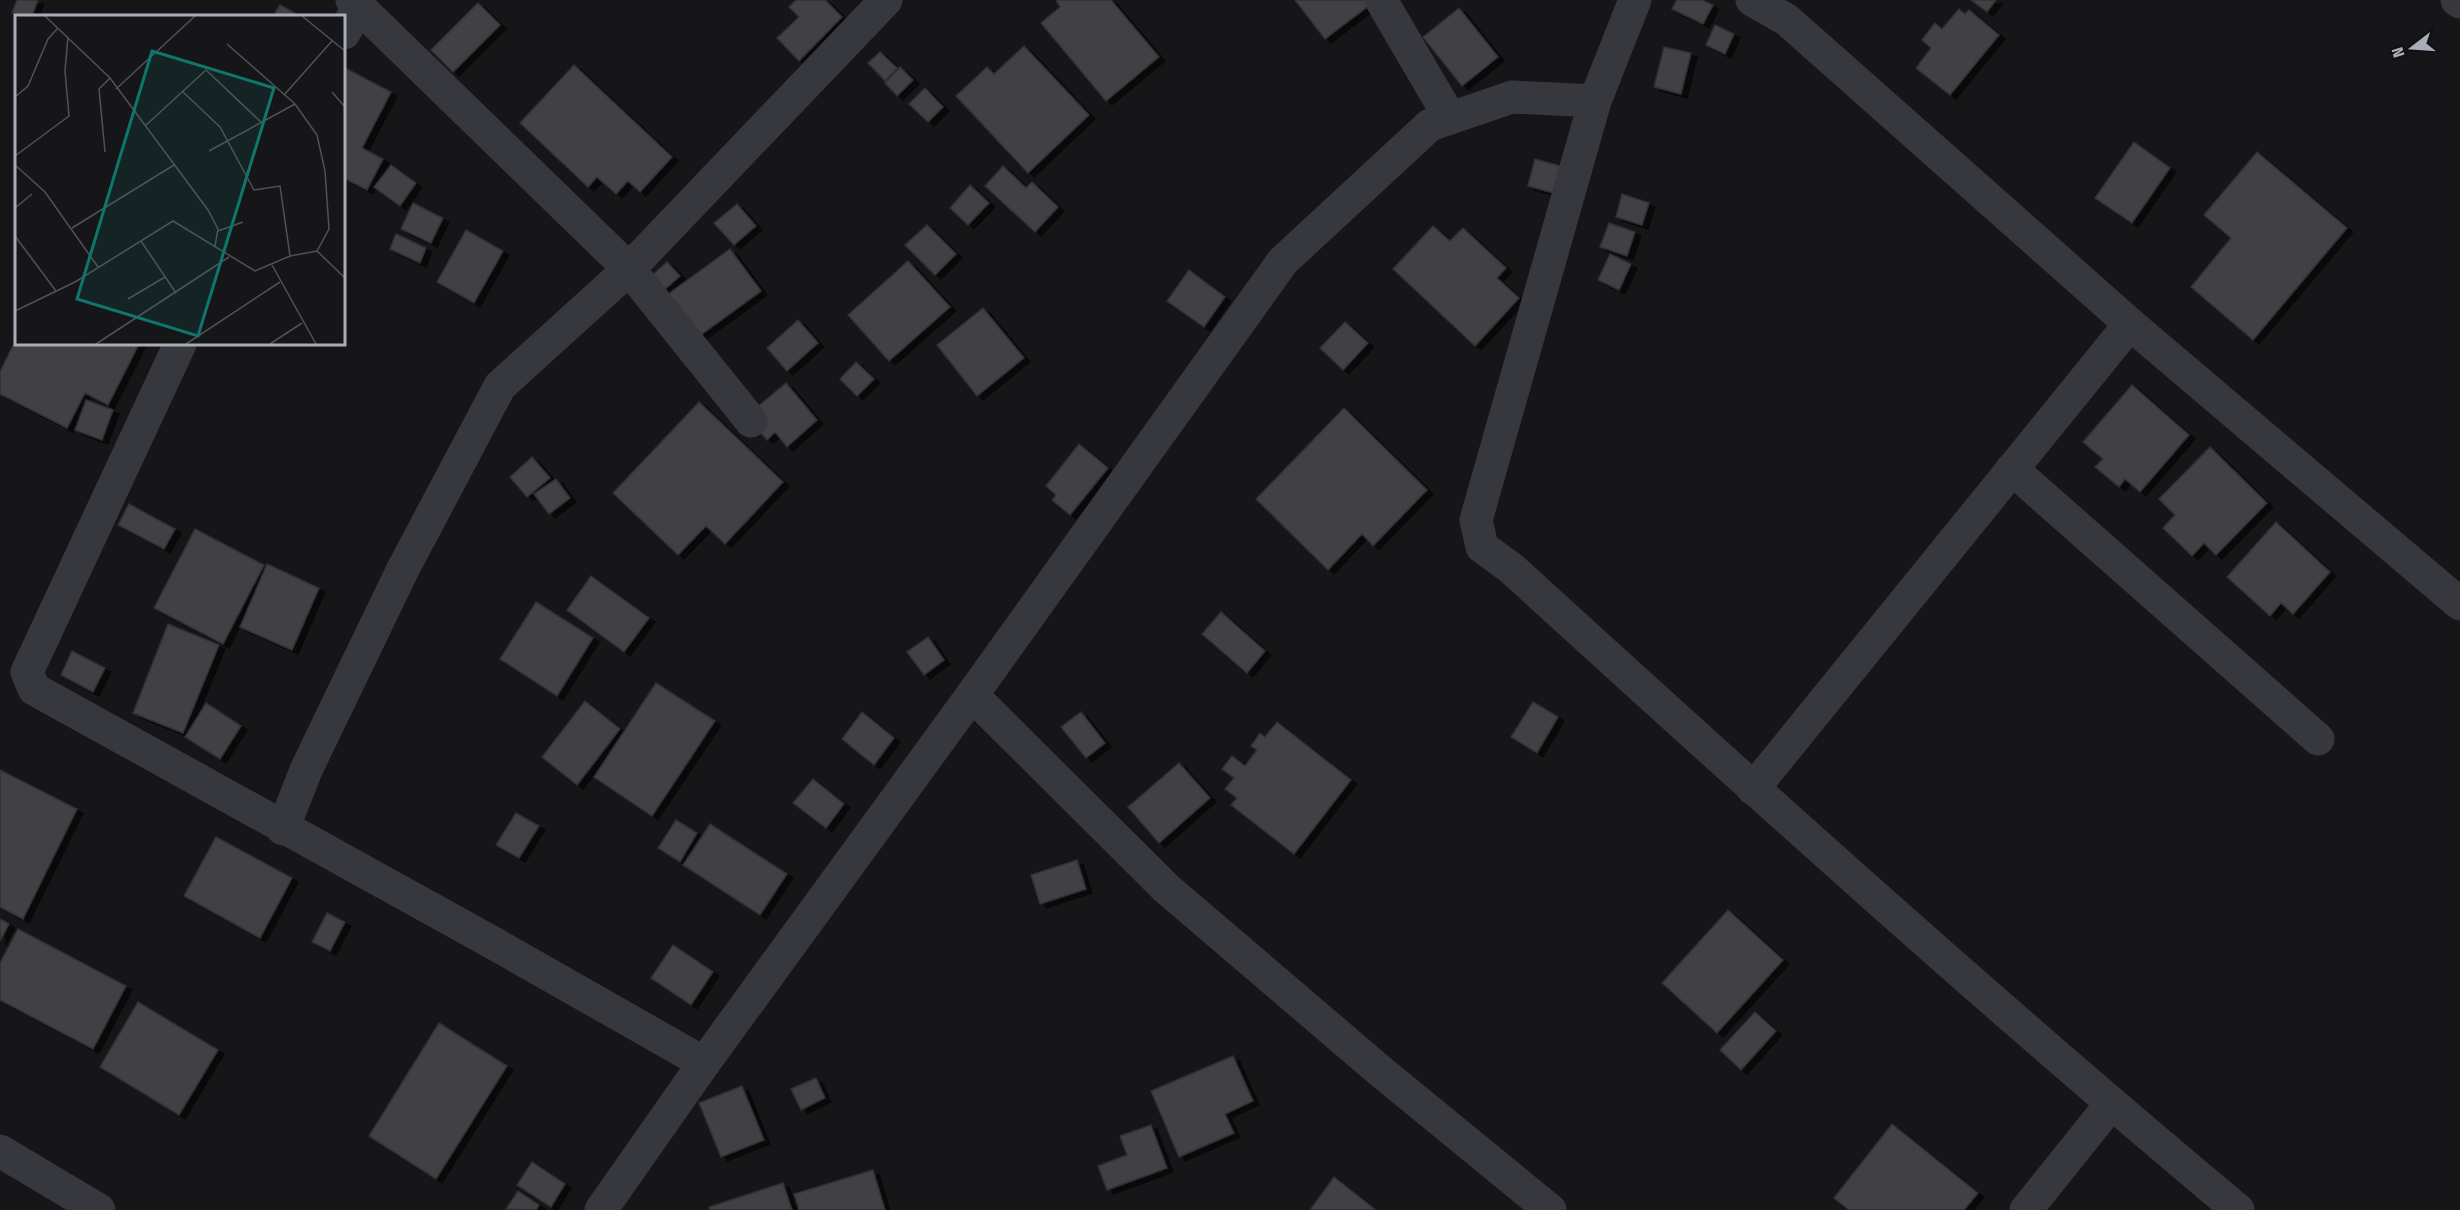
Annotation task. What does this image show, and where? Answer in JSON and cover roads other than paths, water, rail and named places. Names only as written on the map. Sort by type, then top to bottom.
[{"type":"street","points":[[284,829],[306,770],[398,580],[500,386],[629,268],[886,0]]},
{"type":"street","points":[[1381,0],[1450,118]]},
{"type":"street","points":[[1635,0],[1595,101],[1476,520],[1482,547],[1511,568],[1753,789],[2111,1104],[2238,1210]]},
{"type":"street","points":[[1752,0],[1786,20],[2130,324],[2460,604]]},
{"type":"street","points":[[352,13],[629,268],[751,421]]},
{"type":"street","points":[[601,1210],[704,1063],[972,695],[1283,261],[1430,124],[1512,96],[1595,101]]},
{"type":"street","points":[[1753,789],[2130,324]]},
{"type":"street","points":[[180,345],[27,672],[34,689],[495,944],[704,1063]]},
{"type":"street","points":[[2012,469],[2318,739]]},
{"type":"street","points":[[972,695],[1166,888],[1379,1070],[1550,1210]]},
{"type":"street","points":[[2026,1210],[2111,1104]]},
{"type":"street","points":[[0,1151],[99,1210]]}]
